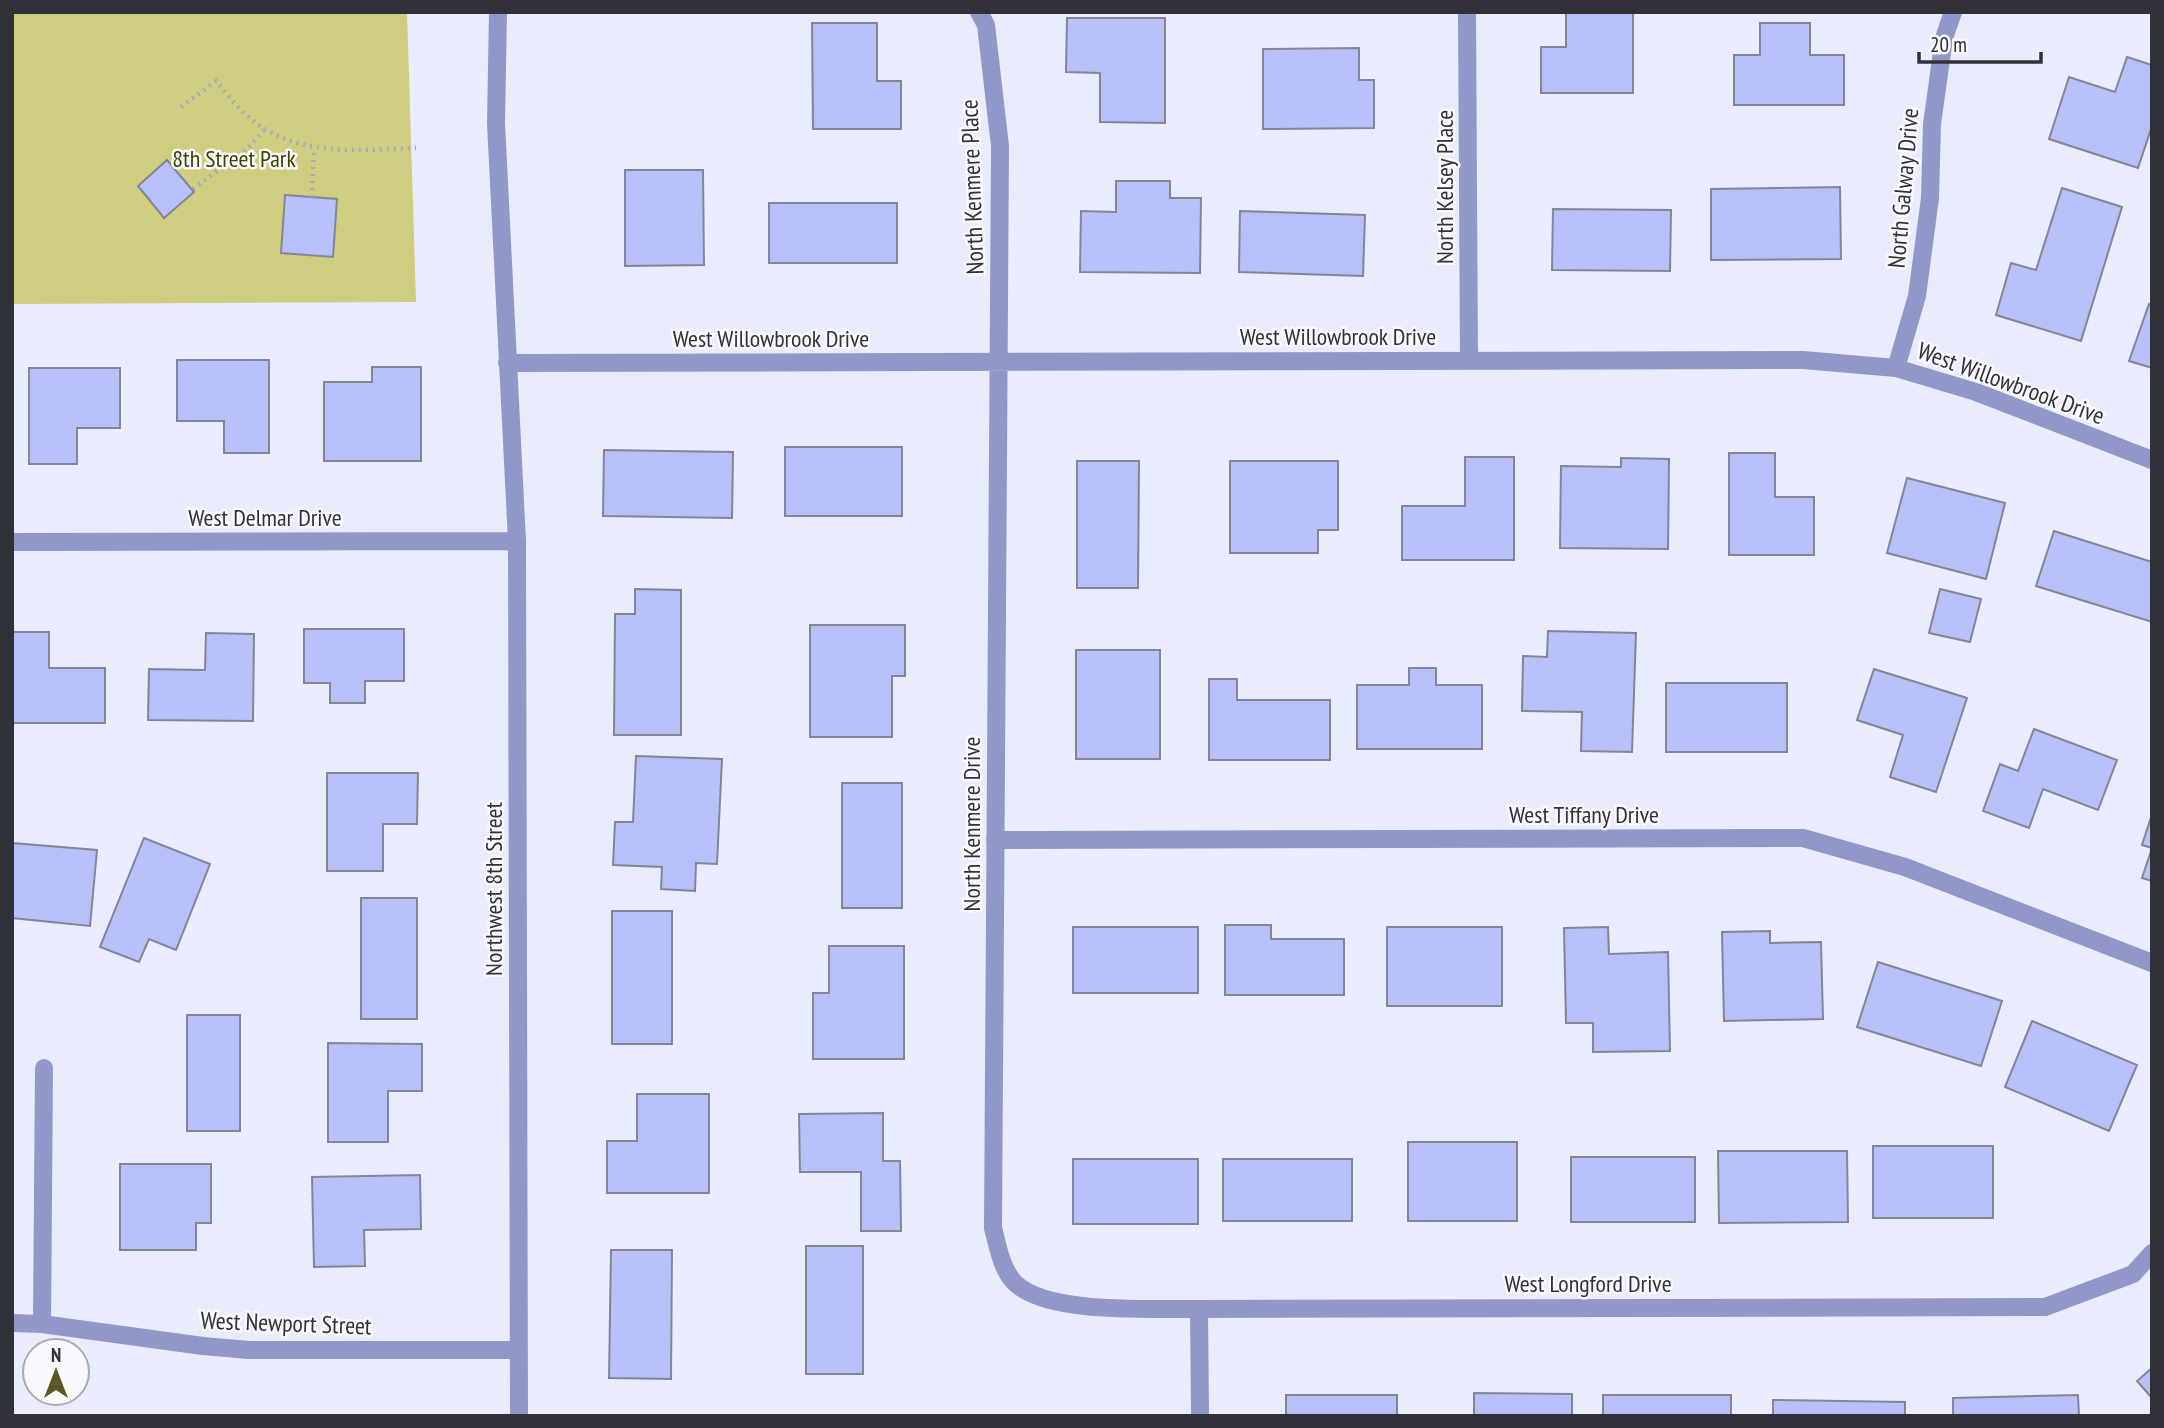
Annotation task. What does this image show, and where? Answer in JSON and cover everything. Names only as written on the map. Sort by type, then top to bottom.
[{"type":"street","name":"Northwest 8th Street","points":[[498,12],[496,123],[517,541],[519,1416]]},
{"type":"street","name":"North Kenmere Place","points":[[979,12],[986,25],[1000,146],[1000,362]]},
{"type":"street","name":"North Kelsey Place","points":[[1467,12],[1469,360]]},
{"type":"street","name":"North Galway Drive","points":[[1896,368],[1917,296],[1930,198],[1932,124],[1944,38],[1953,12]]},
{"type":"street","name":"West Willowbrook Drive","points":[[507,363],[1803,360],[1896,368],[1976,392],[2152,460]]},
{"type":"street","name":"North Kenmere Drive","points":[[1000,362],[993,1228],[1001,1259],[1015,1283]]},
{"type":"street","name":"West Delmar Drive","points":[[12,542],[517,541]]},
{"type":"street","name":"West Tiffany Drive","points":[[995,840],[1803,838],[1905,867],[2152,963]]},
{"type":"street","points":[[42,1324],[44,1069]]},
{"type":"street","name":"West Longford Drive","points":[[1015,1283],[1044,1300],[1081,1306],[1199,1309],[2045,1307],[2133,1274],[2152,1253]]},
{"type":"street","points":[[1199,1309],[1200,1416]]},
{"type":"street","name":"West Newport Street","points":[[12,1323],[42,1324],[249,1350],[518,1350]]},
{"type":"path","points":[[181,107],[216,81],[242,111],[265,129],[289,141],[314,148],[416,148]]},
{"type":"path","points":[[193,190],[247,149],[265,129]]},
{"type":"path","points":[[312,197],[314,148]]},
{"type":"green space","name":"8th Street Park","points":[[12,12],[407,12],[416,302],[12,304]]},
{"type":"building","points":[[1566,12],[1633,12],[1633,93],[1541,93],[1541,47],[1566,47]]},
{"type":"building","points":[[1067,18],[1165,18],[1165,123],[1100,122],[1100,73],[1066,72]]},
{"type":"building","points":[[812,23],[877,23],[877,81],[901,81],[901,129],[813,129]]},
{"type":"building","points":[[1760,23],[1810,23],[1810,55],[1844,55],[1844,105],[1734,105],[1734,55],[1760,55]]},
{"type":"building","points":[[1359,48],[1359,80],[1374,80],[1374,128],[1263,129],[1263,49]]},
{"type":"building","points":[[2127,57],[2152,65],[2152,126],[2138,168],[2049,139],[2069,77],[2115,92]]},
{"type":"building","points":[[167,160],[194,192],[164,218],[138,186]]},
{"type":"building","points":[[625,170],[703,170],[704,265],[625,266]]},
{"type":"building","points":[[1116,181],[1170,181],[1170,198],[1201,198],[1200,273],[1080,272],[1081,211],[1116,212]]},
{"type":"building","points":[[1840,187],[1841,259],[1711,260],[1711,189]]},
{"type":"building","points":[[2062,188],[2122,207],[2081,341],[1996,315],[2011,263],[2036,270]]},
{"type":"building","points":[[285,195],[337,199],[333,257],[281,253]]},
{"type":"building","points":[[769,203],[897,203],[897,263],[769,263]]},
{"type":"building","points":[[1553,209],[1671,210],[1670,271],[1552,270]]},
{"type":"building","points":[[1240,211],[1365,215],[1363,276],[1239,272]]},
{"type":"building","points":[[2149,304],[2152,306],[2152,368],[2129,361]]},
{"type":"building","points":[[177,360],[269,360],[269,453],[224,453],[224,421],[177,421]]},
{"type":"building","points":[[372,367],[421,367],[421,461],[324,461],[324,382],[372,382]]},
{"type":"building","points":[[29,368],[120,368],[120,428],[77,428],[77,464],[29,464]]},
{"type":"building","points":[[785,447],[902,447],[902,516],[785,516]]},
{"type":"building","points":[[604,450],[733,452],[732,518],[603,516]]},
{"type":"building","points":[[1729,453],[1775,453],[1775,497],[1814,497],[1814,555],[1729,555]]},
{"type":"building","points":[[1465,457],[1514,457],[1514,560],[1402,560],[1402,506],[1465,506]]},
{"type":"building","points":[[1621,458],[1669,459],[1668,549],[1560,548],[1561,466],[1621,467]]},
{"type":"building","points":[[1077,461],[1139,461],[1138,588],[1077,588]]},
{"type":"building","points":[[1230,461],[1338,461],[1338,530],[1318,530],[1318,553],[1230,553]]},
{"type":"building","points":[[1907,478],[2005,503],[1986,579],[1887,553]]},
{"type":"building","points":[[2054,531],[2152,562],[2152,622],[2036,586]]},
{"type":"building","points":[[635,589],[681,590],[681,735],[614,735],[615,614],[635,614]]},
{"type":"building","points":[[1940,589],[1981,599],[1970,642],[1929,633]]},
{"type":"building","points":[[810,625],[905,625],[905,676],[892,676],[892,737],[810,737]]},
{"type":"building","points":[[304,629],[404,629],[404,681],[365,681],[365,703],[330,703],[330,683],[304,683]]},
{"type":"building","points":[[1548,631],[1636,633],[1632,752],[1581,751],[1582,712],[1522,711],[1523,656],[1547,657]]},
{"type":"building","points":[[12,632],[49,632],[49,668],[105,668],[105,723],[12,723]]},
{"type":"building","points":[[206,633],[254,634],[253,721],[148,720],[149,669],[205,670]]},
{"type":"building","points":[[1076,650],[1160,650],[1160,759],[1076,759]]},
{"type":"building","points":[[1409,668],[1436,668],[1436,685],[1482,685],[1482,749],[1357,749],[1357,685],[1409,685]]},
{"type":"building","points":[[1874,669],[1967,698],[1936,792],[1890,777],[1903,735],[1857,720]]},
{"type":"building","points":[[1209,679],[1237,679],[1237,700],[1330,700],[1330,760],[1209,760]]},
{"type":"building","points":[[1666,683],[1787,683],[1787,752],[1666,752]]},
{"type":"building","points":[[2034,729],[2117,760],[2098,810],[2043,789],[2029,828],[1983,811],[2000,764],[2018,771]]},
{"type":"building","points":[[636,756],[722,759],[717,864],[696,863],[695,891],[661,889],[662,867],[613,865],[615,822],[633,822]]},
{"type":"building","points":[[327,773],[418,773],[417,824],[383,824],[383,871],[327,871]]},
{"type":"building","points":[[842,783],[902,783],[902,908],[842,908]]},
{"type":"building","points":[[2152,814],[2152,848],[2142,845]]},
{"type":"building","points":[[144,838],[210,864],[176,950],[149,939],[139,962],[100,947]]},
{"type":"building","points":[[12,843],[97,850],[90,926],[12,918]]},
{"type":"building","points":[[2152,848],[2152,881],[2142,878]]},
{"type":"building","points":[[361,898],[417,898],[417,1019],[361,1019]]},
{"type":"building","points":[[612,911],[672,911],[672,1044],[612,1044]]},
{"type":"building","points":[[1225,925],[1271,925],[1271,939],[1344,939],[1344,995],[1225,995]]},
{"type":"building","points":[[1073,927],[1198,927],[1198,993],[1073,993]]},
{"type":"building","points":[[1387,927],[1502,927],[1502,1006],[1387,1006]]},
{"type":"building","points":[[1608,927],[1609,954],[1668,952],[1670,1051],[1593,1052],[1593,1023],[1566,1023],[1564,928]]},
{"type":"building","points":[[1770,931],[1770,943],[1821,942],[1823,1019],[1724,1021],[1722,932]]},
{"type":"building","points":[[829,946],[904,946],[904,1059],[813,1059],[813,993],[829,993]]},
{"type":"building","points":[[1878,962],[2002,1001],[1981,1066],[1857,1027]]},
{"type":"building","points":[[187,1015],[240,1015],[240,1131],[187,1131]]},
{"type":"building","points":[[2032,1021],[2137,1065],[2109,1131],[2005,1087]]},
{"type":"building","points":[[328,1043],[422,1044],[422,1091],[388,1091],[388,1142],[328,1142]]},
{"type":"building","points":[[637,1094],[709,1094],[709,1193],[607,1193],[607,1141],[637,1141]]},
{"type":"building","points":[[883,1113],[883,1161],[900,1161],[901,1231],[861,1231],[861,1172],[800,1172],[799,1114]]},
{"type":"building","points":[[1408,1142],[1517,1142],[1517,1221],[1408,1221]]},
{"type":"building","points":[[1873,1146],[1993,1146],[1993,1218],[1873,1218]]},
{"type":"building","points":[[1718,1151],[1847,1151],[1848,1222],[1719,1223]]},
{"type":"building","points":[[1571,1157],[1695,1157],[1695,1222],[1571,1222]]},
{"type":"building","points":[[1073,1159],[1198,1159],[1198,1224],[1073,1224]]},
{"type":"building","points":[[1223,1159],[1352,1159],[1352,1221],[1223,1221]]},
{"type":"building","points":[[120,1164],[211,1164],[211,1223],[196,1223],[196,1250],[120,1250]]},
{"type":"building","points":[[420,1175],[421,1229],[364,1230],[365,1266],[314,1267],[312,1177]]},
{"type":"building","points":[[806,1246],[863,1246],[863,1374],[806,1374]]},
{"type":"building","points":[[611,1250],[672,1250],[671,1379],[609,1378]]},
{"type":"building","points":[[2152,1368],[2152,1398],[2137,1381]]},
{"type":"building","points":[[1474,1393],[1572,1394],[1572,1416],[1474,1416]]},
{"type":"building","points":[[1286,1395],[1397,1395],[1397,1416],[1286,1416]]},
{"type":"building","points":[[1603,1395],[1731,1395],[1731,1416],[1603,1416]]},
{"type":"building","points":[[2078,1395],[2079,1416],[1953,1416],[1953,1398]]},
{"type":"building","points":[[1773,1400],[1905,1402],[1905,1416],[1773,1416]]}]
